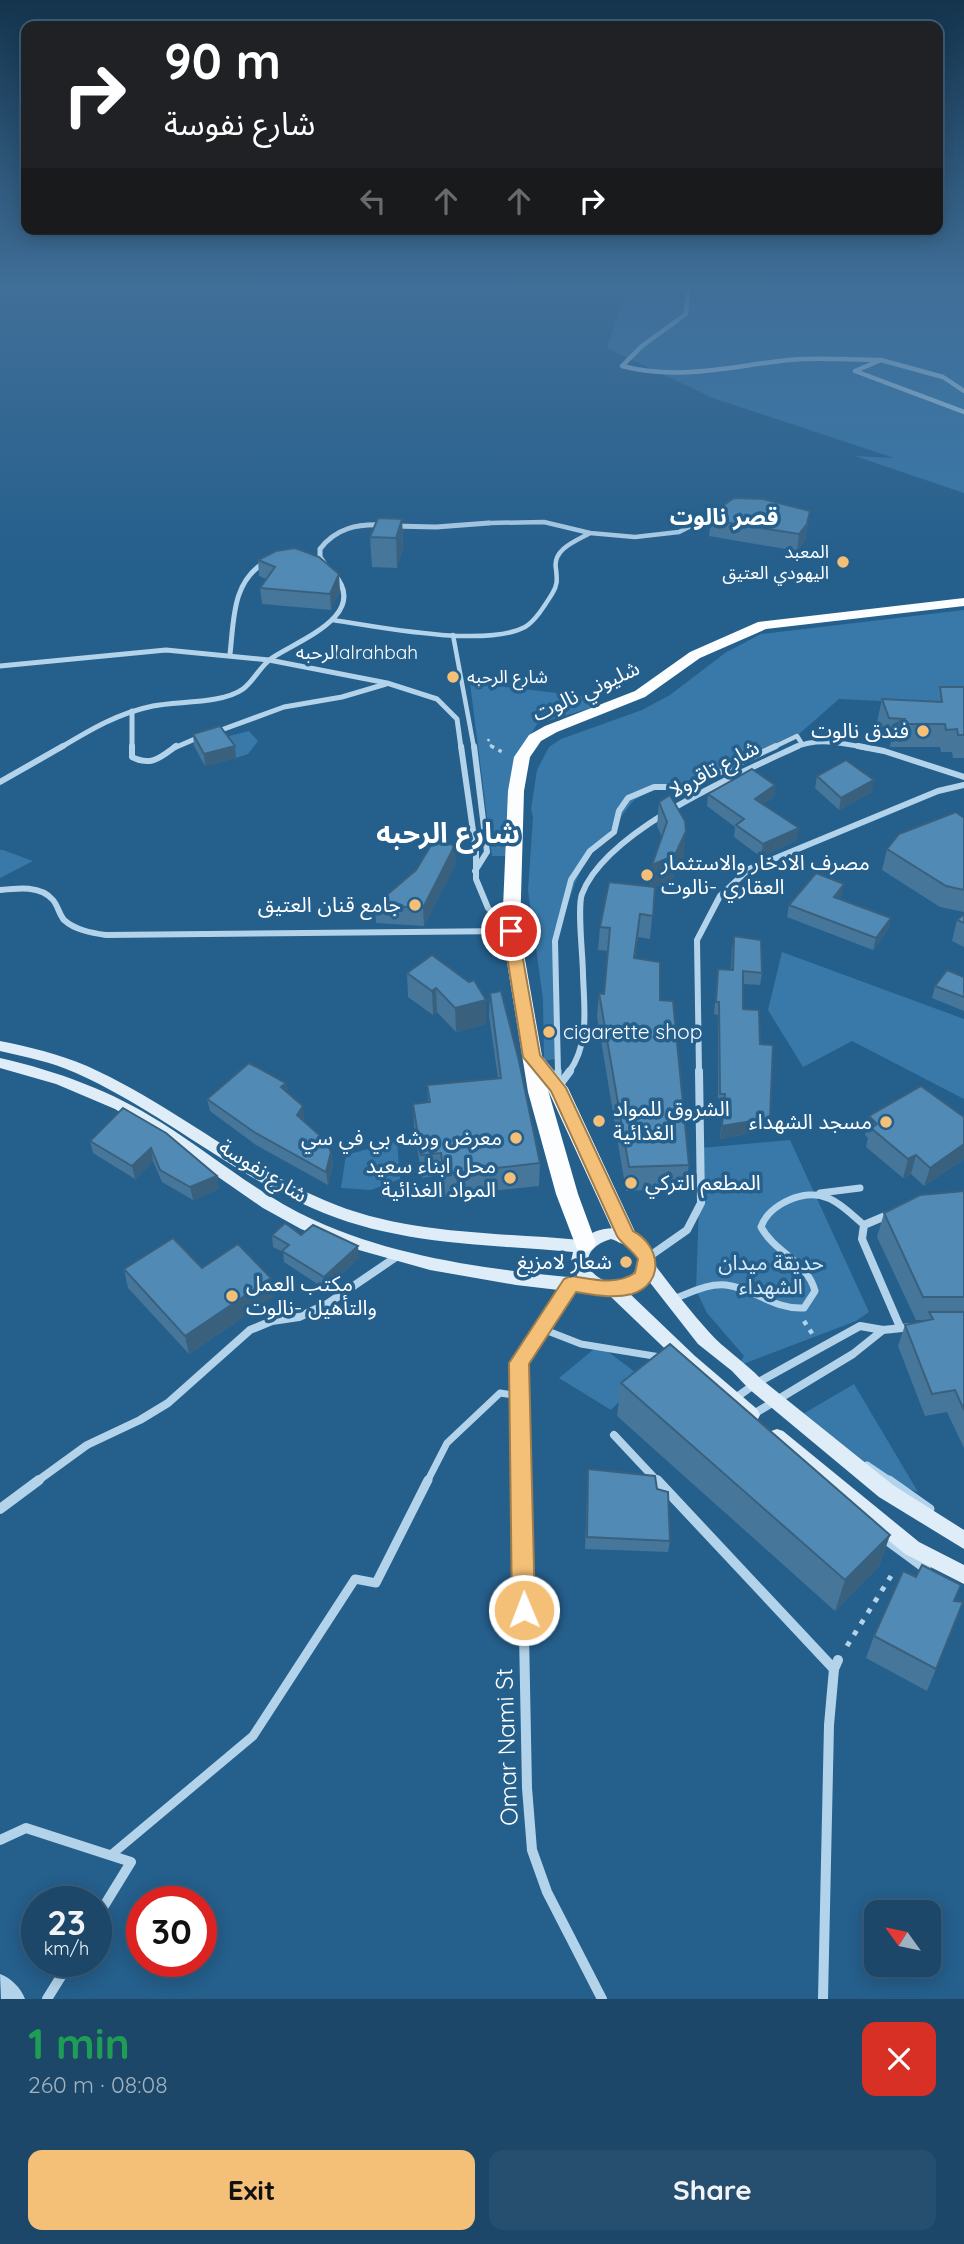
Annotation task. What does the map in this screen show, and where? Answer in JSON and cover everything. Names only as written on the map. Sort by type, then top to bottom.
[{"type":"highway","name":"شليوني نالوت","points":[[532,1057],[511,931],[511,872],[516,791],[522,757],[535,738],[551,729],[640,694],[695,655],[762,625],[964,603]]},
{"type":"highway","points":[[532,1057],[558,1088],[626,1236]]},
{"type":"highway","points":[[532,1057],[538,1092],[584,1245]]},
{"type":"main road","name":"شارع نفوسة","points":[[0,1046],[17,1048],[71,1065],[130,1095],[270,1182],[362,1223],[462,1238],[584,1245]]},
{"type":"main road","name":"شارع نفوسة","points":[[0,1063],[60,1080],[101,1096],[154,1124],[270,1205],[337,1237],[462,1270],[607,1288]]},
{"type":"main road","points":[[964,1540],[886,1492],[704,1339],[647,1263],[636,1241],[626,1236],[604,1234],[584,1245],[578,1258],[580,1269],[588,1280],[607,1288],[734,1399],[747,1418],[912,1548],[964,1575]]},
{"type":"main road","points":[[607,1288],[630,1287],[641,1279],[647,1263]]},
{"type":"street","points":[[877,379],[964,412]]},
{"type":"street","points":[[946,379],[964,391]]},
{"type":"street","points":[[320,557],[324,542],[335,533],[355,525],[436,527],[544,522],[590,533],[635,537],[679,532],[720,511]]},
{"type":"street","points":[[333,620],[409,633],[453,635],[518,629],[532,623],[557,584],[555,564],[559,553],[590,533]]},
{"type":"street","points":[[0,782],[91,727],[132,711],[231,695],[251,683],[268,660],[333,620],[341,610],[347,593],[344,584],[320,557],[307,557]]},
{"type":"street","points":[[230,654],[239,588],[253,569],[271,560]]},
{"type":"street","points":[[453,635],[470,716],[487,852],[475,871]]},
{"type":"street","points":[[0,666],[166,650],[230,654],[387,683],[438,699],[457,719],[477,852],[475,871],[488,908],[511,931]]},
{"type":"street","points":[[132,711],[132,757],[149,762],[162,758],[182,743],[284,707],[342,696],[387,683]]},
{"type":"street","points":[[558,1088],[555,941],[571,880],[590,851],[614,832],[619,811],[628,798],[654,787],[688,787],[797,736],[802,744]]},
{"type":"street","name":"شارع تاقرولا","points":[[558,1088],[576,1062],[585,1032],[581,897],[603,859],[693,795],[802,744],[833,741],[884,751],[964,777]]},
{"type":"street","points":[[647,1263],[685,1234],[695,1222],[701,1203],[697,940],[720,896],[749,869],[938,791],[964,785]]},
{"type":"street","points":[[0,890],[17,888],[39,891],[51,899],[67,922],[82,929],[120,936],[511,931]]},
{"type":"street","points":[[673,1299],[704,1288],[727,1285],[757,1295],[783,1308],[804,1308],[813,1298],[812,1280],[795,1259],[768,1240],[761,1227],[765,1216],[776,1206],[802,1195],[860,1188]]},
{"type":"street","points":[[818,1194],[864,1225]]},
{"type":"street","points":[[900,1326],[862,1239],[864,1225],[871,1220],[905,1209]]},
{"type":"street","points":[[0,1509],[87,1445],[140,1420],[168,1403],[250,1330],[272,1321],[299,1317],[327,1304],[399,1255]]},
{"type":"street","name":"Omar Nami St","points":[[571,1284],[519,1363],[527,1788],[532,1850],[547,1892],[602,1999]]},
{"type":"street","points":[[734,1399],[758,1382],[860,1325],[883,1330],[900,1326],[925,1327]]},
{"type":"street","points":[[540,1328],[581,1344],[672,1360]]},
{"type":"street","points":[[682,1368],[747,1418],[776,1397],[869,1344],[883,1330]]},
{"type":"street","points":[[111,1855],[253,1736],[355,1579],[376,1583],[447,1443],[500,1393],[519,1396]]},
{"type":"street","points":[[776,1397],[841,1447],[964,1530]]},
{"type":"street","points":[[614,1435],[836,1664],[829,1726],[823,1999]]},
{"type":"street","points":[[876,1532],[907,1558],[934,1575]]},
{"type":"street","points":[[0,1840],[26,1828],[131,1862],[112,1893]]},
{"type":"street","points":[[47,1999],[61,1977]]},
{"type":"street","points":[[0,1984],[15,1999]]},
{"type":"path","points":[[836,1664],[891,1576]]},
{"type":"green space","points":[[673,379],[964,379],[964,493],[855,456],[894,458],[713,398]]},
{"type":"green space","points":[[964,610],[964,705],[839,699],[799,734],[717,771],[681,785],[653,790],[634,800],[605,837],[591,847],[555,941],[555,1059],[544,1061],[543,999],[528,891],[533,817],[531,809],[537,770],[549,747],[561,739],[642,710],[670,695],[725,653],[761,634]]},
{"type":"green space","points":[[470,683],[583,696],[591,708],[537,724],[518,757],[508,856],[492,856]]},
{"type":"green space","points":[[249,731],[258,741],[248,754],[236,758],[221,738]]},
{"type":"green space","points":[[0,850],[3,850],[33,861],[0,878]]},
{"type":"green space","points":[[782,952],[964,1019],[964,1099],[852,1041],[803,1067],[768,1010]]},
{"type":"green space","name":"حديقة ميدان الشهداء","points":[[790,1140],[869,1312],[856,1321],[738,1366],[744,1356],[707,1313],[696,1290],[701,1148]]},
{"type":"green space","points":[[397,1141],[400,1179],[371,1190],[341,1188],[346,1155]]},
{"type":"green space","points":[[599,1345],[643,1378],[611,1410],[559,1378]]},
{"type":"green space","points":[[854,1384],[918,1492],[875,1476],[796,1418]]},
{"type":"building","points":[[734,498],[763,499],[810,511],[807,524],[799,534],[711,520],[718,509]]},
{"type":"building","points":[[378,518],[402,519],[396,538],[370,537]]},
{"type":"building","points":[[295,548],[319,557],[339,574],[330,594],[260,588],[275,567],[258,560],[276,551]]},
{"type":"building","points":[[940,687],[964,687],[964,735],[958,735],[957,729],[946,730],[945,724],[895,724],[904,719],[889,718],[882,699],[942,702]]},
{"type":"building","points":[[220,726],[235,746],[204,754],[193,734]]},
{"type":"building","points":[[846,760],[874,780],[841,798],[817,776]]},
{"type":"building","points":[[752,769],[775,785],[755,799],[799,828],[763,844],[736,825],[744,819],[708,794]]},
{"type":"building","points":[[670,795],[685,821],[686,831],[675,855],[652,865],[667,822],[659,802]]},
{"type":"building","points":[[956,812],[964,818],[964,890],[946,886],[887,849],[899,834]]},
{"type":"building","points":[[433,842],[455,845],[423,908],[375,905],[416,870]]},
{"type":"building","points":[[816,873],[844,884],[834,897],[891,918],[876,938],[789,905]]},
{"type":"building","points":[[609,882],[655,887],[653,916],[640,914],[634,958],[660,962],[660,1000],[673,1001],[689,1165],[629,1167],[599,993],[604,994],[610,928],[600,927]]},
{"type":"building","points":[[964,914],[964,923],[957,920]]},
{"type":"building","points":[[734,936],[761,940],[762,973],[743,971],[743,1009],[759,1010],[760,1044],[773,1045],[770,1118],[722,1126],[725,1094],[720,1094],[719,1002],[716,1002],[718,969],[733,970]]},
{"type":"building","points":[[432,955],[469,982],[474,980],[486,1000],[455,1008],[436,988],[432,991],[407,973]]},
{"type":"building","points":[[947,970],[964,977],[964,997],[935,986]]},
{"type":"building","points":[[501,991],[540,1163],[444,1174],[441,1153],[421,1155],[413,1104],[430,1102],[427,1085],[501,1078],[490,993]]},
{"type":"building","points":[[249,1063],[286,1083],[281,1087],[303,1106],[297,1115],[326,1141],[331,1152],[326,1172],[254,1132],[207,1099]]},
{"type":"building","points":[[921,1086],[964,1117],[964,1144],[930,1168],[916,1155],[908,1159],[871,1128],[877,1124],[869,1116]]},
{"type":"building","points":[[123,1108],[166,1133],[217,1176],[190,1187],[160,1170],[151,1148],[132,1166],[90,1141]]},
{"type":"building","points":[[964,1191],[964,1297],[923,1297],[884,1213],[920,1195]]},
{"type":"building","points":[[285,1223],[301,1235],[313,1225],[358,1246],[324,1277],[282,1251],[289,1245],[272,1235]]},
{"type":"building","points":[[173,1238],[202,1268],[238,1244],[271,1278],[185,1336],[124,1269]]},
{"type":"building","points":[[929,1312],[964,1312],[964,1410],[955,1390],[932,1394],[905,1325],[933,1319]]},
{"type":"building","points":[[670,1344],[890,1535],[845,1580],[621,1383]]},
{"type":"building","points":[[588,1469],[655,1476],[657,1489],[668,1492],[670,1541],[587,1537]]},
{"type":"building","points":[[922,1565],[961,1585],[954,1601],[963,1602],[936,1669],[874,1636],[903,1571],[916,1577]]},
{"type":"place","name":"المعبد اليهودي العتيق","points":[[843,562]]},
{"type":"place","name":"شارع الرحبه","points":[[453,677]]},
{"type":"place","name":"فندق نالوت","points":[[923,731]]},
{"type":"place","name":"مصرف الادخار والاستثمار العقاري -نالوت","points":[[647,875]]},
{"type":"place","name":"جامع قنان العتيق","points":[[415,905]]},
{"type":"place","name":"cigarette shop","points":[[549,1032]]},
{"type":"place","name":"الشروق للمواد الغذائية","points":[[599,1121]]},
{"type":"place","name":"مسجد الشهداء","points":[[886,1122]]},
{"type":"place","name":"معرض ورشه بي في سي","points":[[516,1138]]},
{"type":"place","name":"محل ابناء سعيد المواد الغذائية","points":[[510,1178]]},
{"type":"place","name":"المطعم التركي","points":[[631,1183]]},
{"type":"place","name":"شعار لامزيغ","points":[[626,1262]]},
{"type":"place","name":"مكتب العمل والتأهيل -نالوت","points":[[232,1296]]},
{"type":"district","name":"قصر نالوت","points":[[724,517]]},
{"type":"district","name":"الرحبهalrahbah","points":[[357,652]]},
{"type":"district","name":"شارع الرحبه","points":[[448,833]]},
{"type":"route","points":[[511,931],[532,1057],[558,1088],[626,1236],[636,1241],[643,1249],[648,1268],[641,1279],[630,1287],[614,1289],[571,1284],[519,1363],[524,1610]]}]
